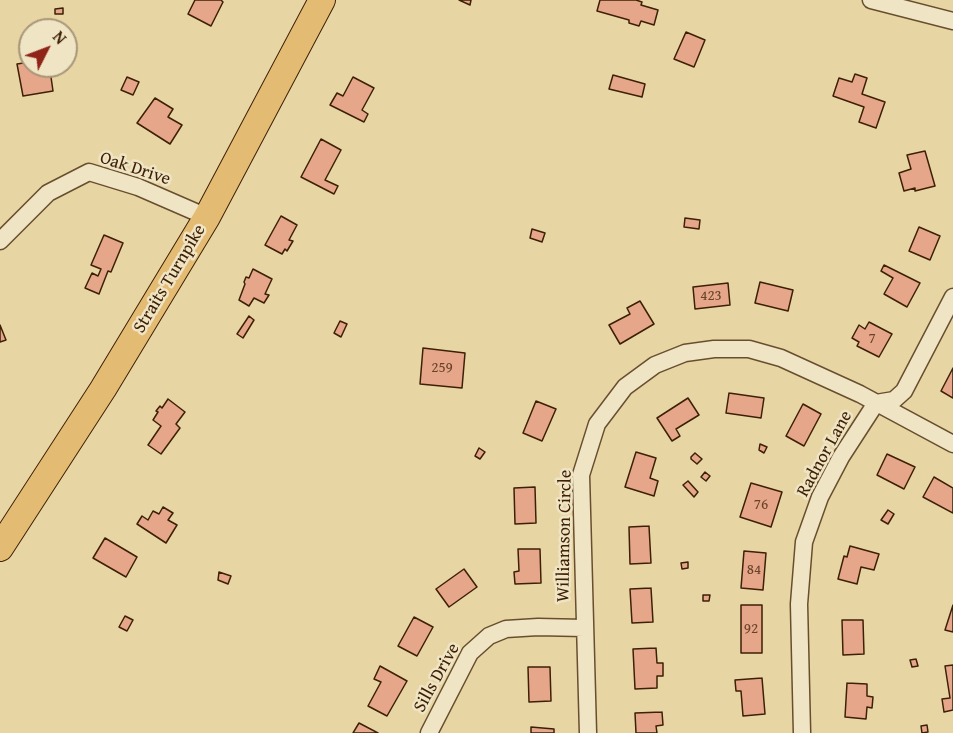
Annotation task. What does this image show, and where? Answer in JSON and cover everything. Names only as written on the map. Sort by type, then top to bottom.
[{"type":"main road","name":"Straits Turnpike","points":[[0,548],[103,389],[207,217],[322,0]]},
{"type":"street","points":[[871,0],[953,21]]},
{"type":"street","name":"Oak Drive","points":[[0,241],[48,193],[89,172],[138,187],[207,217]]},
{"type":"street","name":"Radnor Lane","points":[[802,733],[800,604],[804,542],[820,497],[841,457],[876,403],[894,400],[904,391],[953,297]]},
{"type":"street","name":"Williamson Circle","points":[[588,733],[581,475],[597,424],[626,387],[655,365],[685,353],[714,349],[749,349],[781,357],[876,403],[953,444]]},
{"type":"street","name":"Sills Drive","points":[[429,733],[470,653],[489,636],[506,630],[538,627],[584,628]]},
{"type":"building","points":[[195,0],[221,0],[223,2],[211,26],[188,14]]},
{"type":"building","points":[[459,0],[471,0],[470,5]]},
{"type":"building","points":[[600,0],[642,2],[641,5],[658,10],[654,25],[641,21],[639,26],[629,23],[629,20],[597,11]]},
{"type":"building","points":[[63,8],[63,14],[55,14],[55,9]]},
{"type":"building","points":[[686,32],[705,40],[694,67],[674,59]]},
{"type":"building","points":[[855,74],[867,78],[862,94],[885,102],[876,128],[859,122],[864,107],[833,96],[839,78],[852,82]]},
{"type":"building","points":[[613,75],[645,84],[642,97],[609,89]]},
{"type":"building","points":[[127,77],[139,82],[133,95],[121,90]]},
{"type":"building","points":[[353,77],[374,88],[362,110],[368,114],[364,122],[330,105],[337,93],[343,96]]},
{"type":"building","points":[[20,78],[51,78],[53,91],[23,96]]},
{"type":"building","points":[[155,98],[173,109],[168,117],[182,125],[170,144],[137,123]]},
{"type":"building","points":[[321,139],[341,150],[325,180],[338,186],[334,194],[301,177]]},
{"type":"building","points":[[925,151],[935,186],[904,191],[899,173],[911,169],[907,155]]},
{"type":"building","points":[[281,216],[297,225],[289,240],[293,241],[287,251],[285,249],[282,254],[265,245]]},
{"type":"building","points":[[685,218],[700,220],[699,229],[684,227]]},
{"type":"building","points":[[919,227],[940,236],[930,260],[909,251]]},
{"type":"building","points":[[532,229],[545,233],[542,242],[530,238]]},
{"type":"building","points":[[104,235],[123,243],[99,294],[85,288],[92,273],[98,276],[101,269],[91,265]]},
{"type":"building","points":[[884,265],[920,283],[907,307],[884,294],[893,278],[881,271]]},
{"type":"building","points":[[253,269],[272,279],[265,294],[269,295],[264,303],[254,298],[249,306],[239,300],[246,277],[249,278]]},
{"type":"building","points":[[760,282],[793,290],[788,311],[755,303]]},
{"type":"building","points":[[728,283],[730,305],[695,309],[693,287]]},
{"type":"building","points":[[640,301],[654,324],[620,344],[609,325],[630,314],[627,308]]},
{"type":"building","points":[[249,316],[254,320],[243,338],[237,334]]},
{"type":"building","points":[[340,321],[347,324],[341,337],[334,333]]},
{"type":"building","points":[[869,322],[892,334],[879,357],[857,346],[859,342],[852,338],[859,325],[865,329]]},
{"type":"building","points":[[0,325],[6,340],[0,342]]},
{"type":"building","points":[[423,348],[465,353],[462,388],[420,384]]},
{"type":"building","points":[[953,368],[953,398],[941,391]]},
{"type":"building","points":[[729,393],[764,398],[761,418],[726,413]]},
{"type":"building","points":[[688,398],[699,415],[676,429],[680,436],[672,441],[657,418]]},
{"type":"building","points":[[168,399],[185,412],[176,424],[180,428],[161,454],[148,445],[161,426],[153,420],[158,412],[156,411],[160,406],[162,408]]},
{"type":"building","points":[[536,401],[556,409],[542,441],[523,433]]},
{"type":"building","points":[[803,404],[821,414],[804,446],[786,436]]},
{"type":"building","points":[[760,444],[767,447],[764,453],[759,450]]},
{"type":"building","points":[[479,448],[485,452],[480,459],[475,456]]},
{"type":"building","points":[[636,452],[656,458],[650,478],[658,481],[654,496],[625,487]]},
{"type":"building","points":[[695,453],[702,459],[697,464],[691,459]]},
{"type":"building","points":[[887,454],[915,467],[904,489],[877,475]]},
{"type":"building","points":[[705,472],[710,476],[706,481],[701,477]]},
{"type":"building","points":[[934,477],[953,488],[953,513],[923,497]]},
{"type":"building","points":[[688,481],[698,492],[694,497],[683,485]]},
{"type":"building","points":[[751,483],[782,492],[771,527],[740,517]]},
{"type":"building","points":[[535,487],[536,523],[515,524],[514,488]]},
{"type":"building","points":[[163,507],[173,513],[168,520],[177,525],[166,543],[137,524],[142,516],[148,520],[153,511],[159,514]]},
{"type":"building","points":[[888,510],[894,514],[888,524],[881,520]]},
{"type":"building","points":[[649,526],[651,563],[630,564],[629,527]]},
{"type":"building","points":[[105,538],[137,557],[126,577],[93,558]]},
{"type":"building","points":[[850,546],[879,554],[874,570],[861,567],[857,584],[838,579],[844,556],[847,557]]},
{"type":"building","points":[[518,549],[540,549],[541,583],[515,584],[514,572],[519,571]]},
{"type":"building","points":[[744,551],[766,553],[763,590],[741,588]]},
{"type":"building","points":[[688,562],[688,568],[682,569],[681,563]]},
{"type":"building","points":[[464,569],[477,587],[449,607],[436,589]]},
{"type":"building","points":[[219,572],[231,576],[228,584],[218,580]]},
{"type":"building","points":[[651,588],[653,622],[632,623],[630,589]]},
{"type":"building","points":[[703,595],[710,595],[709,601],[703,601]]},
{"type":"building","points":[[741,605],[762,605],[762,653],[741,653]]},
{"type":"building","points":[[953,605],[953,632],[945,630]]},
{"type":"building","points":[[125,616],[133,620],[127,631],[119,627]]},
{"type":"building","points":[[414,617],[433,627],[417,656],[398,646]]},
{"type":"building","points":[[842,620],[863,620],[864,654],[843,655]]},
{"type":"building","points":[[656,648],[657,663],[663,663],[663,676],[657,676],[657,688],[635,689],[633,649]]},
{"type":"building","points":[[916,659],[918,666],[912,667],[910,660]]},
{"type":"building","points":[[953,665],[953,710],[944,712],[942,699],[950,698],[945,666]]},
{"type":"building","points":[[380,666],[407,681],[387,716],[368,706],[381,682],[374,679]]},
{"type":"building","points":[[528,667],[550,667],[551,701],[529,702]]},
{"type":"building","points":[[762,678],[765,714],[743,716],[741,691],[736,691],[735,680]]},
{"type":"building","points":[[847,683],[867,684],[867,696],[873,697],[872,708],[867,707],[866,719],[845,717]]},
{"type":"building","points":[[662,712],[663,725],[656,726],[657,733],[636,733],[635,713]]},
{"type":"building","points":[[359,723],[378,733],[353,733]]},
{"type":"building","points":[[927,725],[928,732],[922,733],[921,726]]},
{"type":"building","points":[[531,727],[554,729],[554,733],[531,733]]}]
